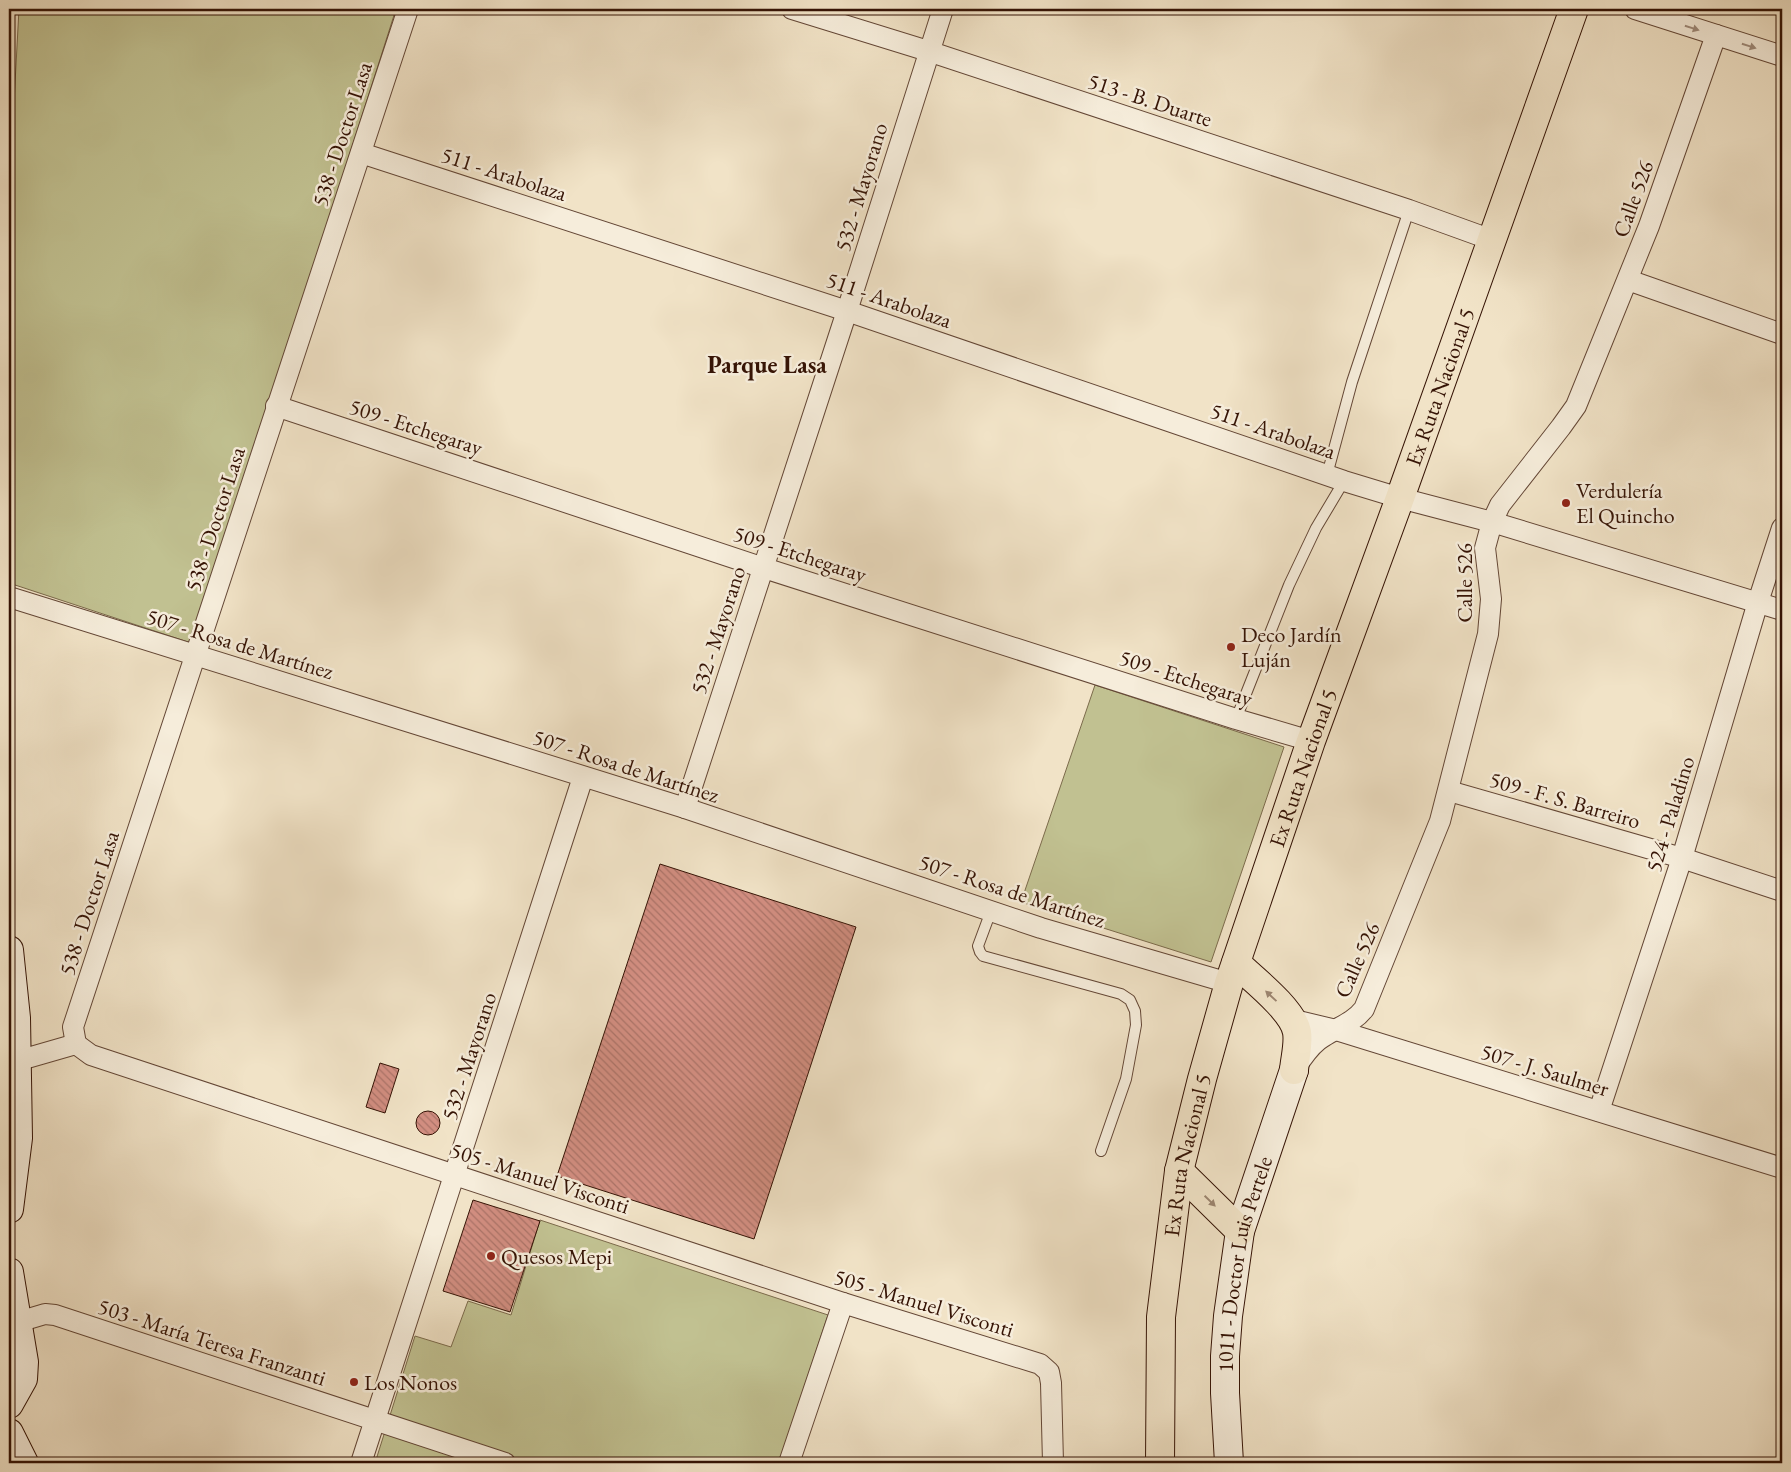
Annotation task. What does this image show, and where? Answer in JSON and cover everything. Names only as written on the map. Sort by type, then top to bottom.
[{"type":"main road","name":"Ex Ruta Nacional 5","points":[[1160,1463],[1162,1317],[1179,1171],[1202,1079],[1232,973],[1311,741],[1400,498],[1574,9]]},
{"type":"main road","points":[[1232,973],[1285,1010],[1294,1020],[1297,1033],[1294,1070]]},
{"type":"main road","points":[[1179,1171],[1240,1231]]},
{"type":"street","name":"538 - Doctor Lasa","points":[[76,1044],[73,1027],[408,9]]},
{"type":"street","name":"513 - B. Duarte","points":[[792,9],[928,51],[1409,210],[1492,240]]},
{"type":"street","name":"532 - Mayorano","points":[[685,808],[943,9]]},
{"type":"street","points":[[1635,9],[1782,56]]},
{"type":"street","name":"Calle 526","points":[[1294,1070],[1309,1049],[1321,1038],[1356,1018],[1364,1009],[1440,820],[1449,791],[1488,634],[1492,599],[1486,548],[1492,522],[1500,506],[1576,406],[1649,226],[1716,35]]},
{"type":"street","name":"511 - Arabolaza","points":[[361,153],[847,310],[1336,478],[1400,498],[1492,522],[1782,610]]},
{"type":"street","points":[[1628,280],[1782,334]]},
{"type":"street","name":"509 - Etchegaray","points":[[276,406],[764,568],[1236,719],[1311,741]]},
{"type":"street","name":"524 - Paladino","points":[[1599,1111],[1682,858],[1758,602],[1782,528]]},
{"type":"street","name":"507 - Rosa de Martínez","points":[[9,597],[685,808],[1041,928],[1232,973]]},
{"type":"street","name":"532 - Mayorano","points":[[361,1463],[456,1175],[583,777]]},
{"type":"street","name":"509 - F. S. Barreiro","points":[[1449,791],[1682,858],[1782,891]]},
{"type":"street","points":[[9,950],[16,1018],[18,1138],[9,1209]]},
{"type":"street","name":"507 - J. Saulmer","points":[[1294,1020],[1336,1030],[1782,1168]]},
{"type":"street","points":[[17,1061],[76,1044]]},
{"type":"street","name":"505 - Manuel Visconti","points":[[76,1044],[91,1055],[843,1303],[1040,1364],[1049,1372],[1051,1384],[1053,1463]]},
{"type":"street","name":"1011 - Doctor Luis Pertele","points":[[1229,1463],[1225,1356],[1228,1316],[1240,1231],[1294,1070]]},
{"type":"street","points":[[9,1272],[24,1362],[23,1379],[9,1404]]},
{"type":"street","points":[[789,1463],[843,1303]]},
{"type":"street","name":"503 - María Teresa Franzanti","points":[[18,1322],[44,1314],[55,1315],[505,1463]]},
{"type":"street","points":[[9,1433],[24,1463]]},
{"type":"lane","points":[[1236,719],[1289,585],[1316,528],[1336,478],[1352,382],[1409,210]]},
{"type":"lane","points":[[991,911],[978,946],[983,956],[1121,994],[1130,1000],[1135,1011],[1136,1025],[1126,1079],[1101,1151]]},
{"type":"green space","points":[[19,9],[396,9],[194,644],[9,583],[9,196]]},
{"type":"green space","points":[[1095,685],[1284,747],[1211,962],[1021,902]]},
{"type":"green space","points":[[540,1220],[828,1315],[779,1463],[375,1463],[415,1336],[451,1347],[468,1301],[511,1315]]},
{"type":"building","points":[[660,864],[856,927],[754,1239],[557,1176]]},
{"type":"building","points":[[380,1063],[399,1069],[385,1113],[366,1107]]},
{"type":"building","points":[[428,1111],[433,1112],[439,1118],[439,1128],[433,1134],[428,1135],[423,1134],[417,1128],[416,1123],[417,1118],[423,1112]]},
{"type":"building","name":"Quesos Mepi","points":[[473,1200],[540,1221],[510,1312],[443,1291]]},
{"type":"place","name":"Verdulería El Quincho","points":[[1566,503]]},
{"type":"place","name":"Deco Jardín Luján","points":[[1231,647]]},
{"type":"place","name":"Quesos Mepi","points":[[491,1256]]},
{"type":"place","name":"Los Nonos","points":[[354,1382]]},
{"type":"district","name":"Parque Lasa","points":[[767,364]]}]
